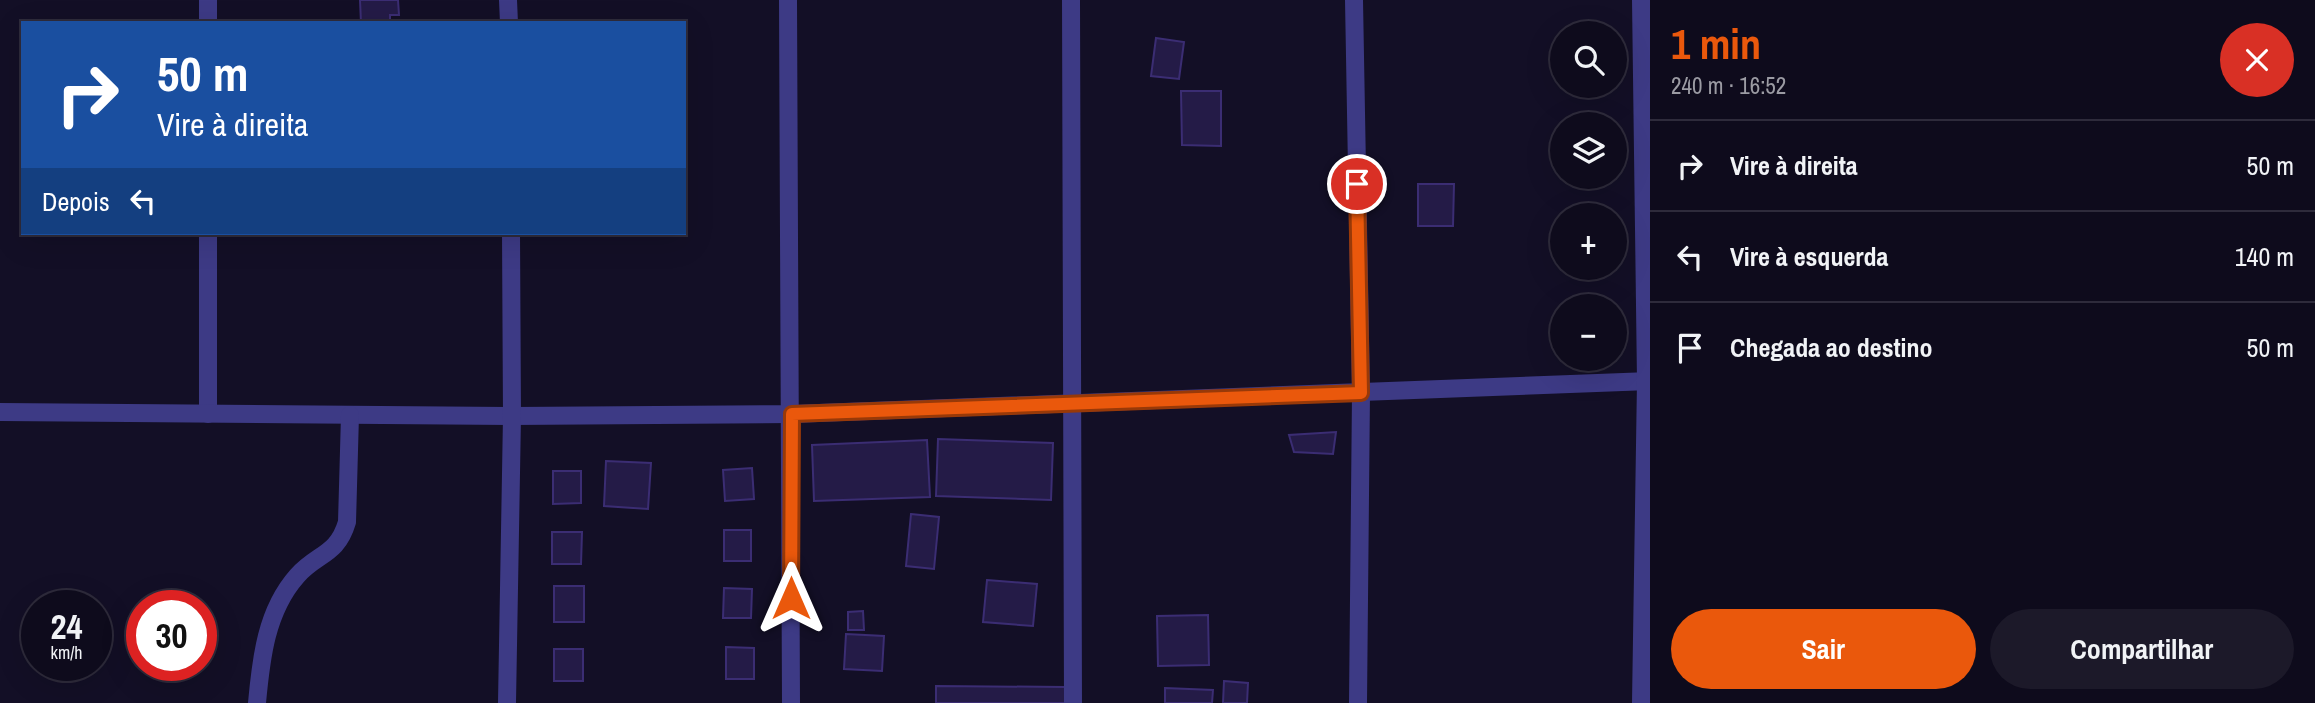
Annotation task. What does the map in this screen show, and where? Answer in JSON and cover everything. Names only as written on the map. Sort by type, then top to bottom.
[{"type":"street","points":[[208,0],[208,21]]},
{"type":"street","points":[[509,0],[509,21]]},
{"type":"street","points":[[788,0],[792,414],[791,703]]},
{"type":"street","points":[[1071,0],[1073,703]]},
{"type":"street","points":[[1354,0],[1361,393],[1358,703]]},
{"type":"street","points":[[1641,0],[1648,381],[1641,703]]},
{"type":"street","points":[[208,235],[208,415]]},
{"type":"street","points":[[507,703],[512,416],[511,235]]},
{"type":"street","points":[[0,412],[512,416],[792,414],[1648,381]]},
{"type":"street","points":[[257,703],[262,651],[278,606],[298,575],[328,555],[342,537],[346,522],[350,415]]},
{"type":"building","points":[[360,0],[398,0],[399,15],[390,15],[390,21],[361,21]]},
{"type":"building","points":[[1156,38],[1184,42],[1179,79],[1151,76]]},
{"type":"building","points":[[1181,91],[1221,91],[1221,146],[1182,145]]},
{"type":"building","points":[[1418,184],[1454,184],[1453,226],[1418,226]]},
{"type":"building","points":[[1336,432],[1333,454],[1294,452],[1289,435]]},
{"type":"building","points":[[938,439],[1053,443],[1051,500],[936,496]]},
{"type":"building","points":[[927,440],[930,497],[814,501],[812,445]]},
{"type":"building","points":[[606,461],[651,463],[648,509],[604,506]]},
{"type":"building","points":[[752,468],[754,499],[725,501],[723,470]]},
{"type":"building","points":[[553,471],[581,471],[581,503],[553,504]]},
{"type":"building","points":[[911,514],[939,517],[934,569],[906,566]]},
{"type":"building","points":[[724,530],[751,530],[751,561],[724,561]]},
{"type":"building","points":[[552,532],[582,532],[581,564],[552,564]]},
{"type":"building","points":[[987,580],[1037,584],[1033,626],[983,622]]},
{"type":"building","points":[[554,586],[584,586],[584,622],[554,622]]},
{"type":"building","points":[[724,588],[752,589],[751,618],[723,618]]},
{"type":"building","points":[[863,611],[864,630],[848,630],[848,612]]},
{"type":"building","points":[[1208,615],[1209,665],[1158,666],[1157,616]]},
{"type":"building","points":[[846,634],[884,636],[882,671],[844,669]]},
{"type":"building","points":[[726,647],[754,648],[754,679],[726,679]]},
{"type":"building","points":[[554,649],[583,649],[583,681],[554,681]]},
{"type":"building","points":[[1224,681],[1248,683],[1247,703],[1223,703]]},
{"type":"building","points":[[936,686],[1065,687],[1065,703],[936,703]]},
{"type":"building","points":[[1165,688],[1213,690],[1212,703],[1165,703]]},
{"type":"route","points":[[791,598],[792,414],[1361,393],[1357,184]]}]
